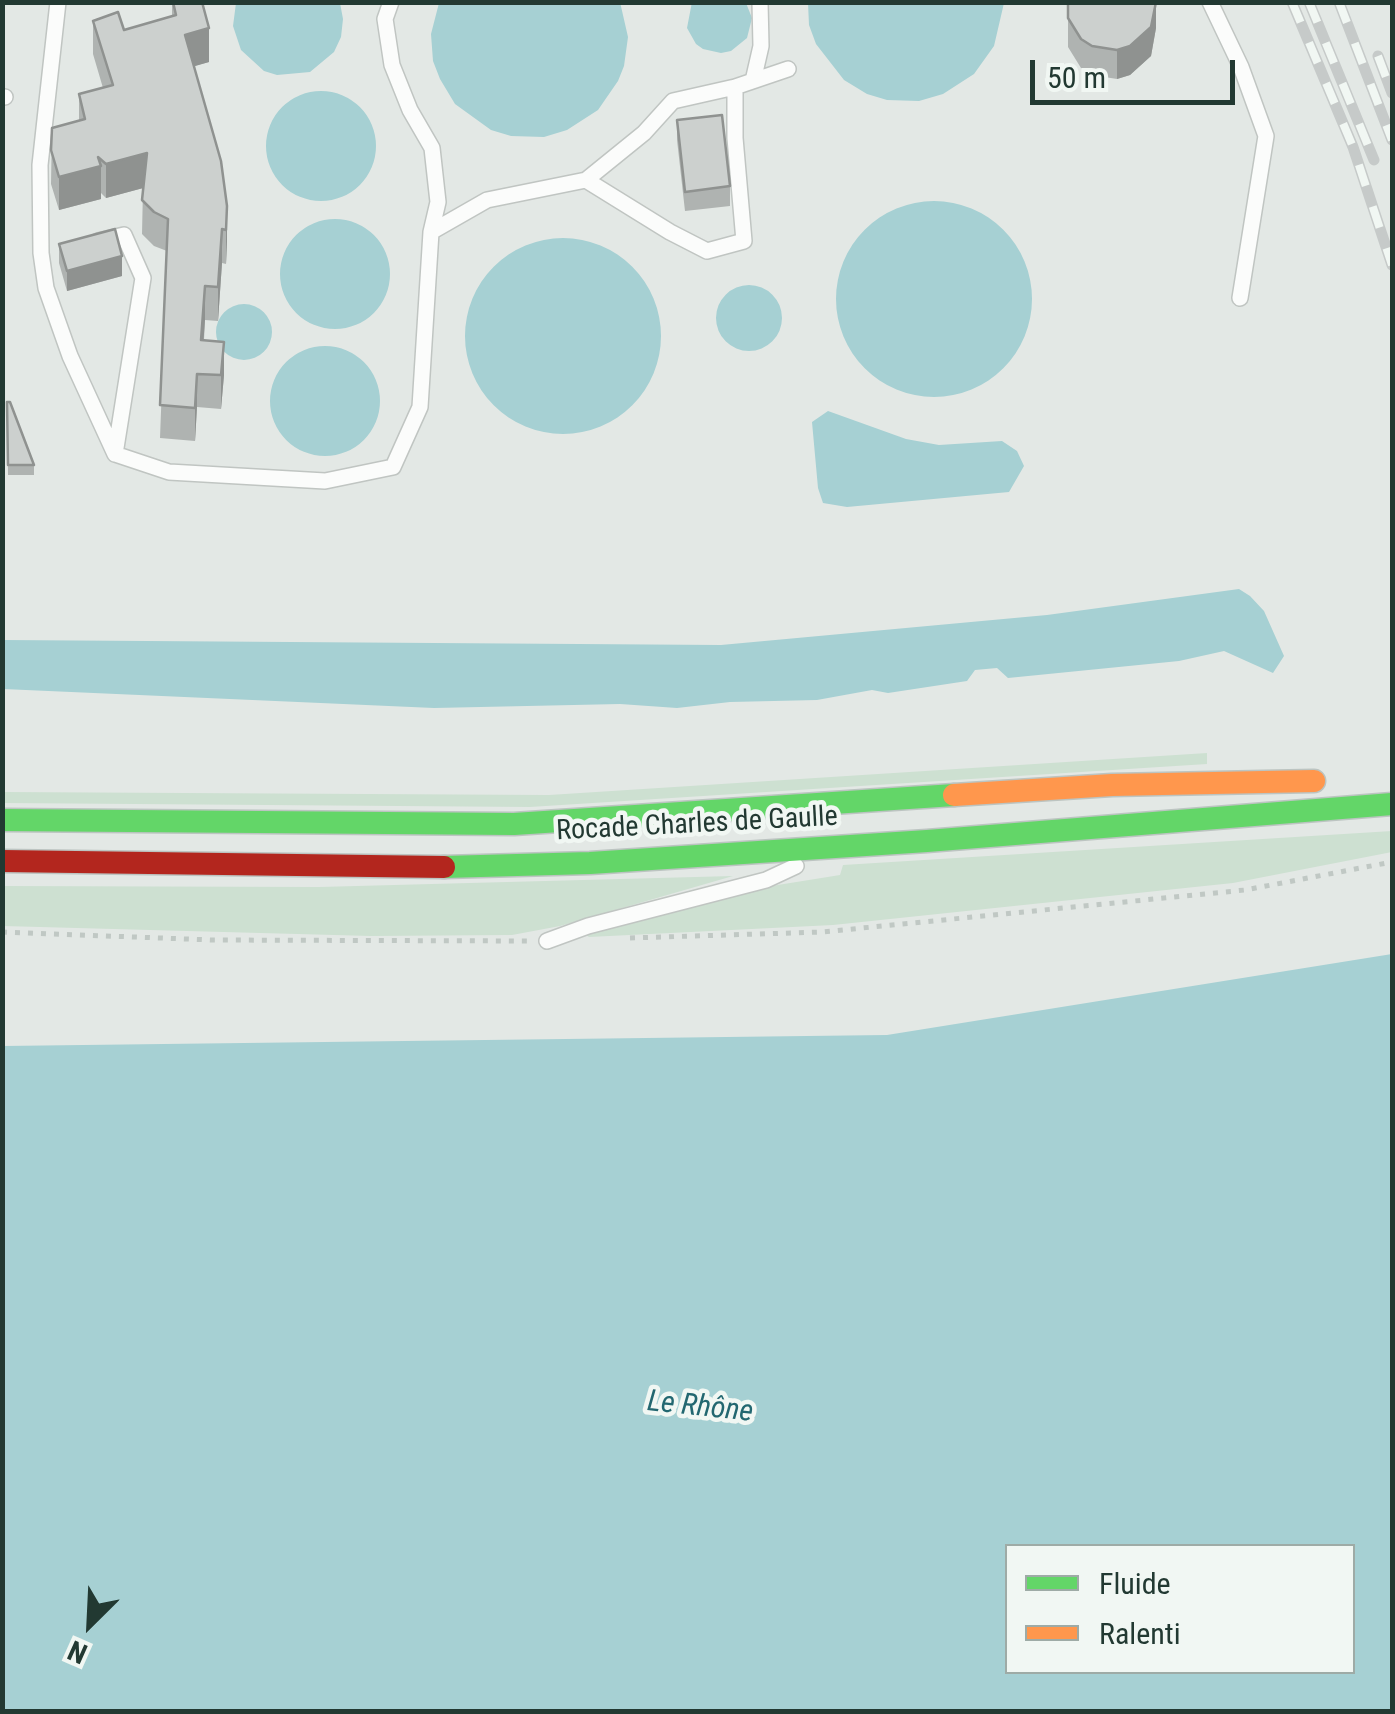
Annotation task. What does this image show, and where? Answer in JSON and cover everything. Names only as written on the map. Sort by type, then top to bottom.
[{"type":"main road","name":"Rocade Charles de Gaulle","points":[[2,820],[514,824],[1112,786],[1338,780]]},
{"type":"main road","name":"Rocade Charles de Gaulle","points":[[2,861],[438,866],[590,863],[1392,804]]},
{"type":"lane","points":[[58,2],[40,166],[57,250],[46,288],[70,356],[116,454],[169,472],[326,481],[393,467],[420,407],[430,232],[438,202],[432,148],[410,110],[392,65],[385,18],[391,2]]},
{"type":"lane","points":[[753,81],[761,46],[760,2]]},
{"type":"lane","points":[[1210,2],[1241,67],[1266,136],[1240,298]]},
{"type":"lane","points":[[430,232],[487,200],[586,180],[644,134],[673,101],[788,69]]},
{"type":"lane","points":[[586,180],[707,251],[744,241],[734,87]]},
{"type":"lane","points":[[57,250],[124,235],[143,278],[116,454]]},
{"type":"lane","points":[[547,942],[588,926],[766,880],[793,869],[805,849]]},
{"type":"path","points":[[626,939],[822,932],[1226,892],[1392,862]]},
{"type":"path","points":[[2,932],[213,940],[547,942]]},
{"type":"green space","points":[[1207,753],[1207,764],[530,807],[3,803],[3,792],[549,795]]},
{"type":"green space","points":[[1392,831],[1392,852],[1233,883],[833,925],[589,937],[585,934],[728,893],[840,875],[843,865]]},
{"type":"green space","points":[[733,876],[560,926],[512,935],[371,936],[3,926],[3,886],[319,887]]},
{"type":"water","points":[[620,2],[628,37],[618,81],[598,110],[567,130],[544,137],[511,136],[491,130],[455,104],[433,61],[431,34],[439,3]]},
{"type":"water","points":[[692,2],[746,3],[752,18],[747,38],[731,51],[703,49],[687,28]]},
{"type":"water","points":[[808,2],[1004,3],[994,46],[974,74],[943,94],[919,101],[887,100],[844,80],[816,44],[809,25]]},
{"type":"water","points":[[236,3],[340,3],[341,37],[334,52],[310,72],[277,75],[264,71],[241,50],[233,26]]},
{"type":"water","points":[[321,91],[342,95],[360,107],[372,125],[376,146],[372,167],[360,185],[342,197],[321,201],[300,197],[282,185],[270,167],[266,146],[270,125],[282,107],[300,95]]},
{"type":"water","points":[[934,201],[971,209],[1003,230],[1024,262],[1032,299],[1024,336],[1003,368],[971,389],[934,397],[897,389],[865,368],[844,336],[836,299],[844,262],[865,230],[897,209]]},
{"type":"water","points":[[335,219],[356,223],[374,235],[386,253],[390,274],[386,295],[374,313],[356,325],[335,329],[314,325],[296,313],[284,295],[280,274],[284,253],[296,235],[314,223]]},
{"type":"water","points":[[563,238],[600,246],[632,267],[653,299],[661,336],[653,373],[632,405],[600,426],[563,434],[526,426],[494,405],[473,373],[465,336],[473,299],[494,267],[526,246]]},
{"type":"water","points":[[749,285],[772,295],[782,318],[772,341],[749,351],[726,341],[716,318],[726,295]]},
{"type":"water","points":[[244,304],[264,312],[272,332],[264,352],[244,360],[224,352],[216,332],[224,312]]},
{"type":"water","points":[[325,346],[346,350],[364,362],[376,380],[380,401],[376,422],[364,440],[346,452],[325,456],[304,452],[286,440],[274,422],[270,401],[274,380],[286,362],[304,350]]},
{"type":"water","points":[[828,411],[906,439],[939,445],[1002,441],[1017,451],[1024,466],[1009,492],[847,507],[823,503],[812,422]]},
{"type":"water","points":[[1239,589],[1264,611],[1284,656],[1273,673],[1224,651],[1179,661],[1008,678],[997,668],[975,670],[967,681],[888,693],[872,690],[817,700],[677,708],[620,704],[434,708],[3,689],[3,640],[721,645],[1047,615]]},
{"type":"water","name":"Le Rhône","points":[[1392,954],[1392,1711],[3,1711],[3,1046],[887,1035]]},
{"type":"building","points":[[173,2],[202,2],[209,28],[185,35],[221,161],[227,206],[218,287],[205,286],[201,340],[224,342],[221,375],[197,374],[195,408],[160,405],[168,219],[142,200],[147,153],[106,164],[98,157],[101,166],[59,177],[51,150],[52,128],[85,119],[79,94],[113,85],[93,21],[118,12],[124,30],[176,15]]},
{"type":"building","points":[[1068,2],[1156,2],[1151,27],[1130,46],[1117,50],[1092,46],[1081,39],[1068,18]]},
{"type":"building","points":[[722,115],[730,186],[685,192],[677,120]]},
{"type":"building","points":[[115,229],[122,256],[67,271],[59,244]]},
{"type":"building","points":[[10,402],[34,465],[8,465]]},
{"type":"railway","points":[[1292,2],[1353,147],[1392,265]]},
{"type":"railway","points":[[1309,2],[1374,160]]},
{"type":"railway","points":[[1339,2],[1392,140]]},
{"type":"railway","points":[[1378,56],[1392,93]]},
{"type":"traffic: fast","points":[[2,820],[514,824],[954,795]]},
{"type":"traffic: fast","points":[[444,867],[590,863],[927,841],[1392,804]]},
{"type":"traffic: slow","points":[[954,795],[1112,785],[1314,781]]},
{"type":"traffic: jam","points":[[2,861],[444,867]]}]
